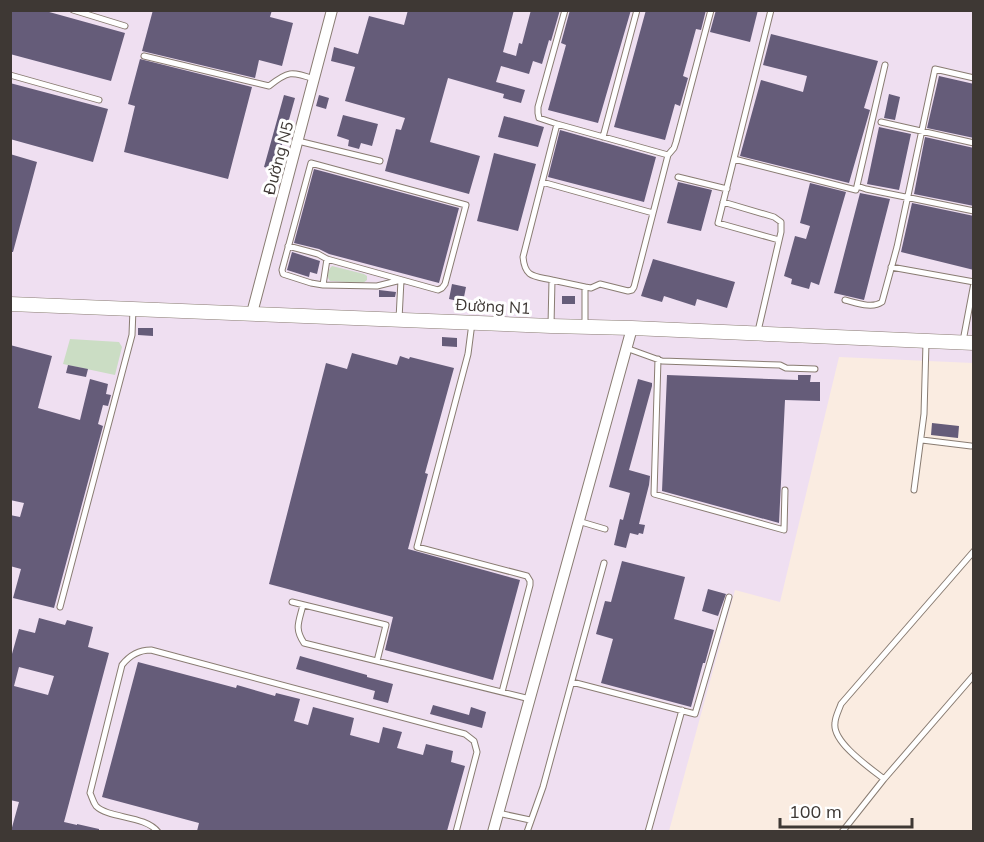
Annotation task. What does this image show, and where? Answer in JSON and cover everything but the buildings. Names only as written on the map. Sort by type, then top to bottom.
[{"type":"street","name":"Đường N5","points":[[252,313],[332,10]]},
{"type":"street","name":"Đường N1","points":[[10,304],[551,326],[632,327],[968,343]]},
{"type":"street","points":[[493,831],[632,327]]},
{"type":"lane","points":[[73,10],[125,26]]},
{"type":"lane","points":[[565,10],[542,92],[539,118],[668,155]]},
{"type":"lane","points":[[603,137],[638,10]]},
{"type":"lane","points":[[557,124],[523,257],[528,274],[591,288],[600,284],[632,290],[668,155],[675,148],[711,10]]},
{"type":"lane","points":[[771,10],[718,223],[779,240]]},
{"type":"lane","points":[[144,56],[269,86],[284,74],[296,73],[314,79]]},
{"type":"lane","points":[[734,159],[856,190],[885,65]]},
{"type":"lane","points":[[845,300],[874,306],[882,302],[935,69],[974,78]]},
{"type":"lane","points":[[10,75],[99,100]]},
{"type":"lane","points":[[881,122],[974,143]]},
{"type":"lane","points":[[298,141],[380,161]]},
{"type":"lane","points":[[288,246],[438,290],[445,284],[466,205],[310,163],[288,246],[282,270],[283,274],[322,285],[377,286],[401,280]]},
{"type":"lane","points":[[678,177],[727,189]]},
{"type":"lane","points":[[542,182],[653,213]]},
{"type":"lane","points":[[857,186],[974,211]]},
{"type":"lane","points":[[723,202],[774,217],[781,222],[781,232],[757,333]]},
{"type":"lane","points":[[322,285],[327,259]]},
{"type":"lane","points":[[891,267],[974,283],[968,343]]},
{"type":"lane","points":[[399,319],[401,280]]},
{"type":"lane","points":[[551,326],[552,280]]},
{"type":"lane","points":[[585,287],[585,326]]},
{"type":"lane","points":[[60,607],[132,335],[133,308]]},
{"type":"lane","points":[[472,322],[468,354],[417,547],[527,576],[530,580],[502,692]]},
{"type":"lane","points":[[914,490],[925,404],[926,341]]},
{"type":"lane","points":[[626,348],[663,361],[780,365],[786,368],[815,369]]},
{"type":"lane","points":[[658,359],[654,494],[784,530],[784,490]]},
{"type":"lane","points":[[922,440],[971,446]]},
{"type":"lane","points":[[578,522],[605,529]]},
{"type":"lane","points":[[884,779],[857,757],[837,735],[834,724],[841,704],[974,551]]},
{"type":"lane","points":[[527,831],[543,787],[604,563]]},
{"type":"lane","points":[[572,682],[695,714],[729,597]]},
{"type":"lane","points":[[292,602],[386,625],[377,661]]},
{"type":"lane","points":[[303,605],[298,629],[304,643],[530,699]]},
{"type":"lane","points":[[158,831],[147,823],[101,810],[94,804],[90,793],[122,665],[127,658],[144,650],[465,734],[474,741],[477,752],[456,831]]},
{"type":"lane","points":[[842,831],[974,675]]},
{"type":"lane","points":[[648,831],[682,710]]},
{"type":"lane","points":[[498,813],[530,820]]},
{"type":"shaded area","points":[[10,11],[973,11],[973,363],[839,357],[780,602],[735,590],[669,831],[11,831]]},
{"type":"green space","points":[[332,266],[364,274],[367,280],[363,283],[330,281],[328,273]]},
{"type":"green space","points":[[70,339],[119,342],[122,347],[115,375],[63,364]]}]
